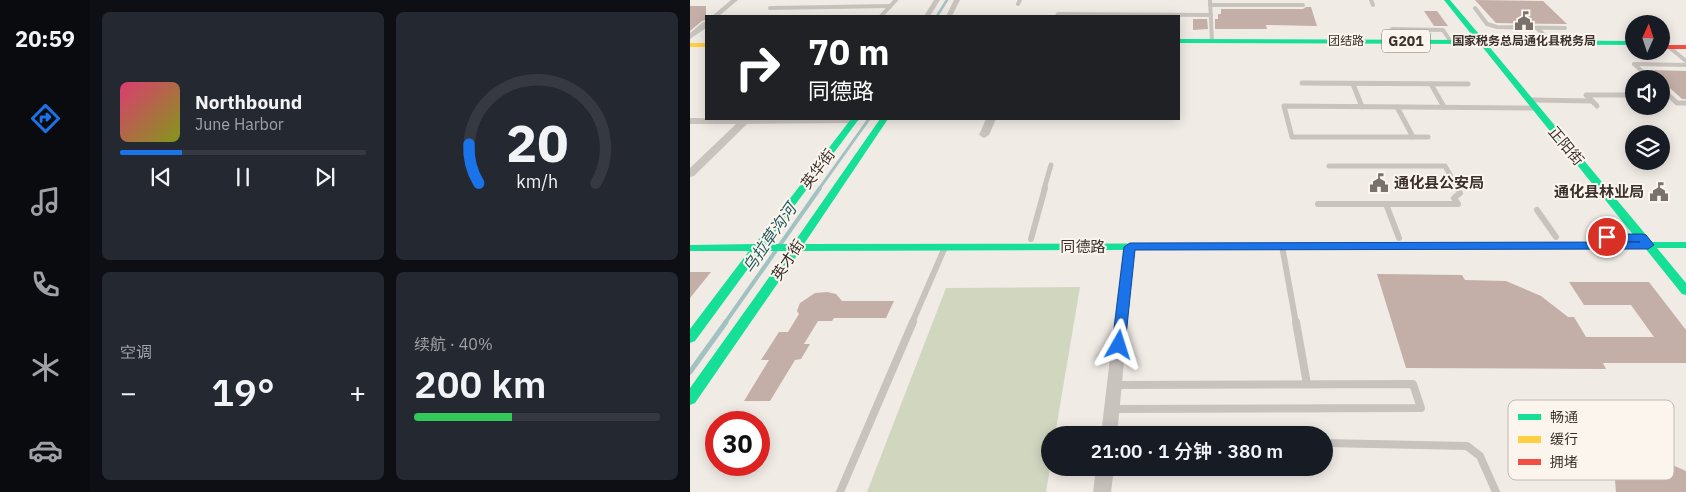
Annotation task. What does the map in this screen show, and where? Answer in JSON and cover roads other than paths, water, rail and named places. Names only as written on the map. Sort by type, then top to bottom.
[{"type":"main road","name":"正阳街","points":[[1447,0],[1481,44],[1686,291]]},
{"type":"main road","name":"团结路","points":[[1180,43],[1212,41],[1451,42],[1481,44],[1551,42],[1625,45]]},
{"type":"main road","points":[[690,44],[705,43]]},
{"type":"main road","name":"团结路","points":[[1180,43],[1625,45]]},
{"type":"main road","points":[[1670,46],[1686,46]]},
{"type":"main road","name":"英华街","points":[[690,338],[768,244],[854,120]]},
{"type":"main road","name":"英才街","points":[[690,399],[795,243],[883,120]]},
{"type":"main road","name":"同德路","points":[[690,248],[795,243],[1031,239],[1556,237],[1686,245]]},
{"type":"main road","name":"同德路","points":[[795,243],[945,247],[1282,246],[1645,241],[1686,237]]},
{"type":"main road","name":"同德路","points":[[690,240],[768,244]]},
{"type":"street","points":[[716,15],[734,0]]},
{"type":"street","points":[[928,15],[936,0]]},
{"type":"street","points":[[950,15],[957,0]]},
{"type":"street","points":[[690,37],[705,25]]},
{"type":"street","points":[[690,121],[854,120]]},
{"type":"street","points":[[984,135],[991,120]]},
{"type":"street","points":[[690,174],[744,121]]},
{"type":"street","points":[[1110,426],[1130,247]]},
{"type":"street","points":[[1102,492],[1104,476]]},
{"type":"lane","points":[[882,15],[896,0]]},
{"type":"lane","points":[[1370,0],[1373,5]]},
{"type":"lane","points":[[1212,41],[1210,3],[1303,5]]},
{"type":"lane","points":[[770,8],[890,6]]},
{"type":"lane","points":[[1474,8],[1487,24],[1493,26],[1565,28]]},
{"type":"lane","points":[[1058,15],[1211,15]]},
{"type":"lane","points":[[1537,28],[1551,42]]},
{"type":"lane","points":[[1392,29],[1443,30],[1451,42]]},
{"type":"lane","points":[[1410,30],[1416,42]]},
{"type":"lane","points":[[1670,51],[1686,63]]},
{"type":"lane","points":[[1640,70],[1634,64],[1686,63]]},
{"type":"lane","points":[[1302,83],[1468,84]]},
{"type":"lane","points":[[1353,84],[1362,107]]},
{"type":"lane","points":[[1431,84],[1444,108]]},
{"type":"lane","points":[[1597,106],[1586,95],[1625,95]]},
{"type":"lane","points":[[1670,96],[1677,102],[1686,103]]},
{"type":"lane","points":[[1428,137],[1292,137],[1284,106],[1444,108],[1592,101]]},
{"type":"lane","points":[[1397,107],[1413,137]]},
{"type":"lane","points":[[1031,239],[1051,165]]},
{"type":"lane","points":[[1318,204],[1458,204],[1454,198],[1460,194],[1446,166],[1329,166]]},
{"type":"lane","points":[[1386,204],[1399,238]]},
{"type":"lane","points":[[1538,210],[1556,237]]},
{"type":"lane","points":[[1282,246],[1307,384]]},
{"type":"lane","points":[[840,492],[945,247]]},
{"type":"lane","points":[[1112,409],[1421,408],[1413,384],[1114,385]]},
{"type":"lane","points":[[1333,443],[1467,446],[1477,452],[1483,460],[1496,492]]},
{"type":"waterway","name":"乌拉草沟河","points":[[938,15],[947,0]]},
{"type":"waterway","name":"乌拉草沟河","points":[[819,189],[868,120]]},
{"type":"waterway","name":"乌拉草沟河","points":[[725,323],[820,188]]},
{"type":"waterway","name":"乌拉草沟河","points":[[690,372],[726,322]]},
{"type":"place","name":"国家税务总局通化县税务局","points":[[1524,21]]},
{"type":"place","name":"通化县公安局","points":[[1379,183]]},
{"type":"place","name":"通化县林业局","points":[[1659,192]]}]
